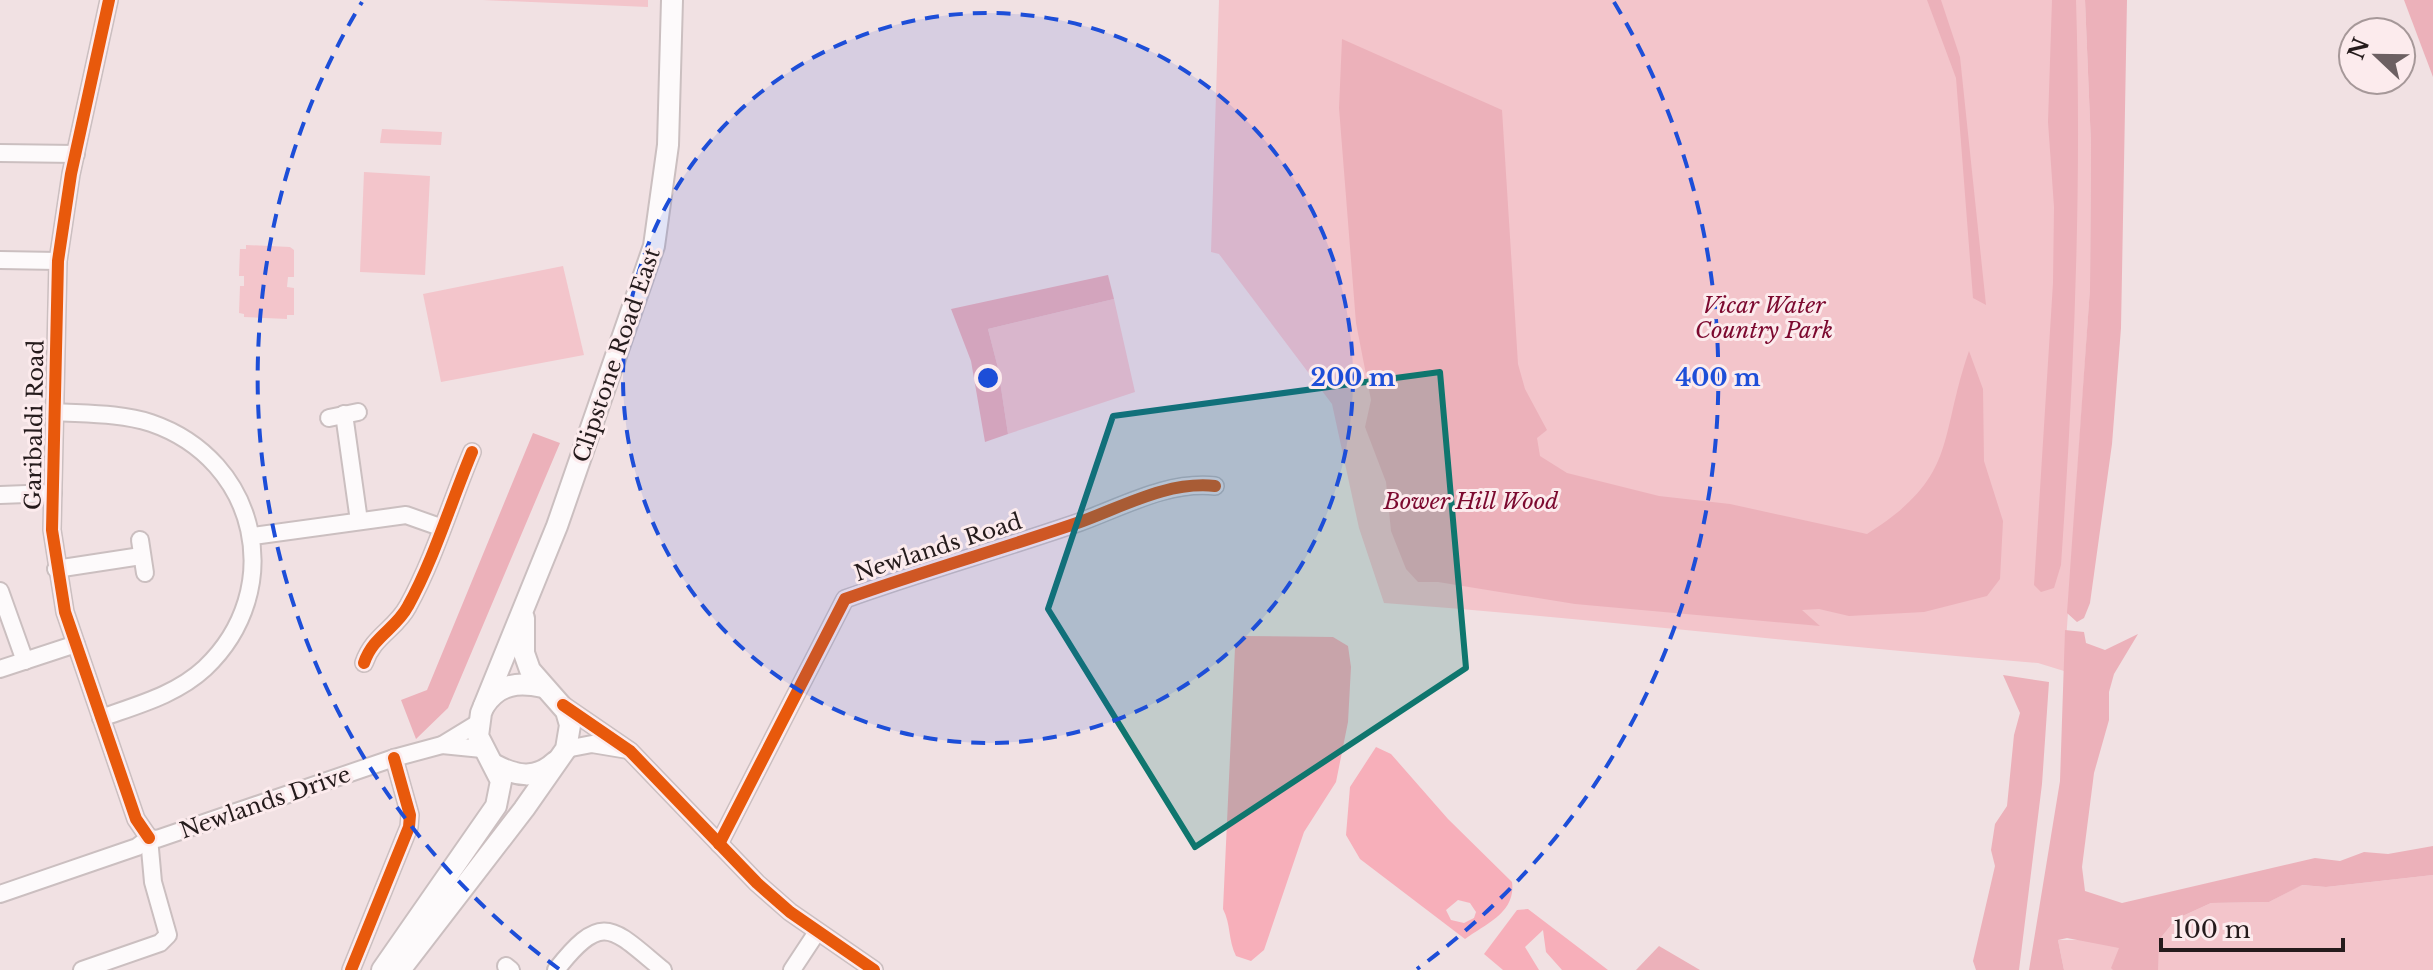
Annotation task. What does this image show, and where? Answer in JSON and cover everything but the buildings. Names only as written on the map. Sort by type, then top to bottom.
[{"type":"main road","name":"Clipstone Road East","points":[[479,718],[526,606],[654,246],[668,145],[672,0]]},
{"type":"main road","name":"Clipstone Road East","points":[[526,606],[524,653],[543,687],[563,705]]},
{"type":"main road","points":[[382,970],[496,806],[501,781],[489,757],[479,718],[496,692],[510,685],[523,683],[543,687]]},
{"type":"main road","points":[[400,970],[563,753],[570,725],[563,705]]},
{"type":"main road","points":[[489,757],[514,774],[527,775],[548,768],[563,753]]},
{"type":"street","name":"Garibaldi Road","points":[[109,0],[76,154],[58,261],[53,493],[56,569],[76,644],[101,718],[136,819],[149,838]]},
{"type":"street","points":[[0,153],[76,154]]},
{"type":"street","points":[[0,260],[58,261]]},
{"type":"street","points":[[54,412],[151,423],[195,446],[232,485],[253,536],[246,595],[239,620],[224,646],[187,683],[164,696],[101,718]]},
{"type":"street","points":[[344,414],[359,521]]},
{"type":"street","points":[[364,663],[372,642],[405,612],[472,452]]},
{"type":"street","name":"Newlands Road","points":[[719,844],[845,599],[1150,495],[1193,484],[1215,486]]},
{"type":"street","points":[[0,495],[53,493]]},
{"type":"street","points":[[253,536],[406,515],[440,527]]},
{"type":"street","points":[[56,569],[140,548],[145,573]]},
{"type":"street","points":[[0,591],[25,661]]},
{"type":"street","points":[[0,669],[76,644]]},
{"type":"street","points":[[563,705],[630,751],[765,891],[817,932],[874,970]]},
{"type":"street","name":"Newlands Drive","points":[[0,894],[137,847],[149,838],[157,839],[394,758],[442,745],[479,718]]},
{"type":"street","points":[[563,753],[592,744],[630,751]]},
{"type":"street","name":"Newlands Drive","points":[[442,745],[489,757]]},
{"type":"street","points":[[351,970],[409,827],[410,815],[394,758]]},
{"type":"street","points":[[82,970],[160,943],[168,935],[153,882],[149,838]]},
{"type":"street","points":[[556,970],[582,939],[601,931],[618,934],[663,970]]},
{"type":"street","points":[[792,970],[817,932]]},
{"type":"highlighted area","points":[[1440,372],[1466,668],[1195,847],[1048,609],[1113,416]]},
{"type":"green space","points":[[483,0],[648,0],[648,7]]},
{"type":"green space","name":"Vicar Water Country Park","points":[[1219,0],[2085,0],[2091,145],[2090,288],[2064,671],[2038,663],[1384,603],[1359,528],[1332,404],[1219,254],[1211,252]]},
{"type":"green space","points":[[1927,0],[1941,0],[1960,57],[1986,305],[1973,298],[1956,78]]},
{"type":"green space","points":[[2052,0],[2076,0],[2077,212],[2070,424],[2061,565],[2054,588],[2041,592],[2034,585],[2053,283],[2054,207],[2048,122]]},
{"type":"green space","points":[[2085,0],[2127,0],[2121,328],[2112,444],[2090,603],[2084,618],[2077,622],[2067,613],[2090,288],[2091,145]]},
{"type":"green space","points":[[2404,0],[2433,0],[2433,77],[2417,35],[2417,16],[2410,16]]},
{"type":"green space","name":"Bower Hill Wood","points":[[1342,39],[1502,110],[1518,364],[1525,389],[1547,430],[1537,438],[1540,456],[1567,473],[1659,496],[1730,504],[1867,534],[1897,513],[1932,474],[1941,454],[1969,351],[1983,389],[1984,461],[2003,521],[2000,579],[1987,596],[1924,612],[1849,616],[1819,609],[1802,610],[1820,626],[1575,604],[1438,582],[1418,582],[1406,569],[1391,531],[1386,482],[1365,427],[1371,400],[1356,323],[1339,108]]},
{"type":"green space","points":[[382,129],[442,132],[441,145],[380,143]]},
{"type":"green space","points":[[364,172],[430,176],[425,275],[360,272]]},
{"type":"green space","points":[[246,245],[290,247],[294,250],[294,277],[288,277],[287,287],[294,288],[294,315],[287,315],[287,319],[244,317],[239,313],[240,286],[244,286],[244,276],[239,276],[240,249],[246,249]]},
{"type":"green space","points":[[563,266],[584,355],[441,382],[423,294]]},
{"type":"green space","points":[[1108,275],[1114,299],[988,329],[998,368],[1008,434],[985,442],[971,361],[951,309]]},
{"type":"green space","points":[[1114,299],[1135,392],[1008,434],[998,368],[988,329]]},
{"type":"green space","points":[[533,433],[560,443],[448,708],[416,739],[401,700],[427,690]]},
{"type":"green space","points":[[2065,630],[2084,632],[2086,643],[2105,650],[2138,634],[2114,674],[2109,692],[2109,720],[2094,773],[2082,867],[2085,891],[2122,903],[2315,858],[2340,861],[2364,852],[2388,854],[2433,846],[2433,875],[2326,887],[2302,885],[2269,902],[2211,903],[2176,919],[2159,940],[2158,970],[2113,970],[2111,968],[2119,948],[2067,938],[2058,940],[2064,970],[2029,970],[2060,781]]},
{"type":"green space","points":[[2003,675],[2049,682],[2042,784],[2019,970],[1976,970],[1973,961],[1995,866],[1991,850],[1995,824],[2007,806],[2014,735],[2020,713]]},
{"type":"green space","points":[[2433,875],[2433,970],[2064,970],[2058,940],[2159,940],[2176,919],[2211,903],[2269,902],[2301,885],[2326,887]]},
{"type":"green space","points":[[1659,946],[1700,970],[1636,970]]},
{"type":"shaded area","points":[[1242,636],[1333,637],[1348,646],[1351,667],[1348,722],[1336,782],[1304,832],[1264,950],[1251,961],[1236,956],[1223,909],[1235,648]]},
{"type":"shaded area","points":[[1376,747],[1391,754],[1448,819],[1512,882],[1512,892],[1505,909],[1465,939],[1360,859],[1346,835],[1350,787]],"holes":[[[1458,900],[1470,903],[1476,912],[1474,918],[1464,923],[1451,920],[1446,910]]]},
{"type":"shaded area","points":[[1528,909],[1608,970],[1562,970],[1546,952],[1543,930],[1525,947],[1539,970],[1503,970],[1484,954],[1517,910]]},
{"type":"cycle path","points":[[109,0],[71,174],[58,261],[52,530],[65,612],[136,819],[149,838]]},
{"type":"cycle path","points":[[364,663],[373,646],[403,614],[417,588],[472,452]]},
{"type":"cycle path","points":[[719,844],[845,599],[1080,522],[1163,491],[1198,485],[1215,486]]},
{"type":"cycle path","points":[[563,705],[630,751],[757,883],[790,912],[874,970]]},
{"type":"cycle path","points":[[351,970],[409,827],[410,815],[394,758]]}]
